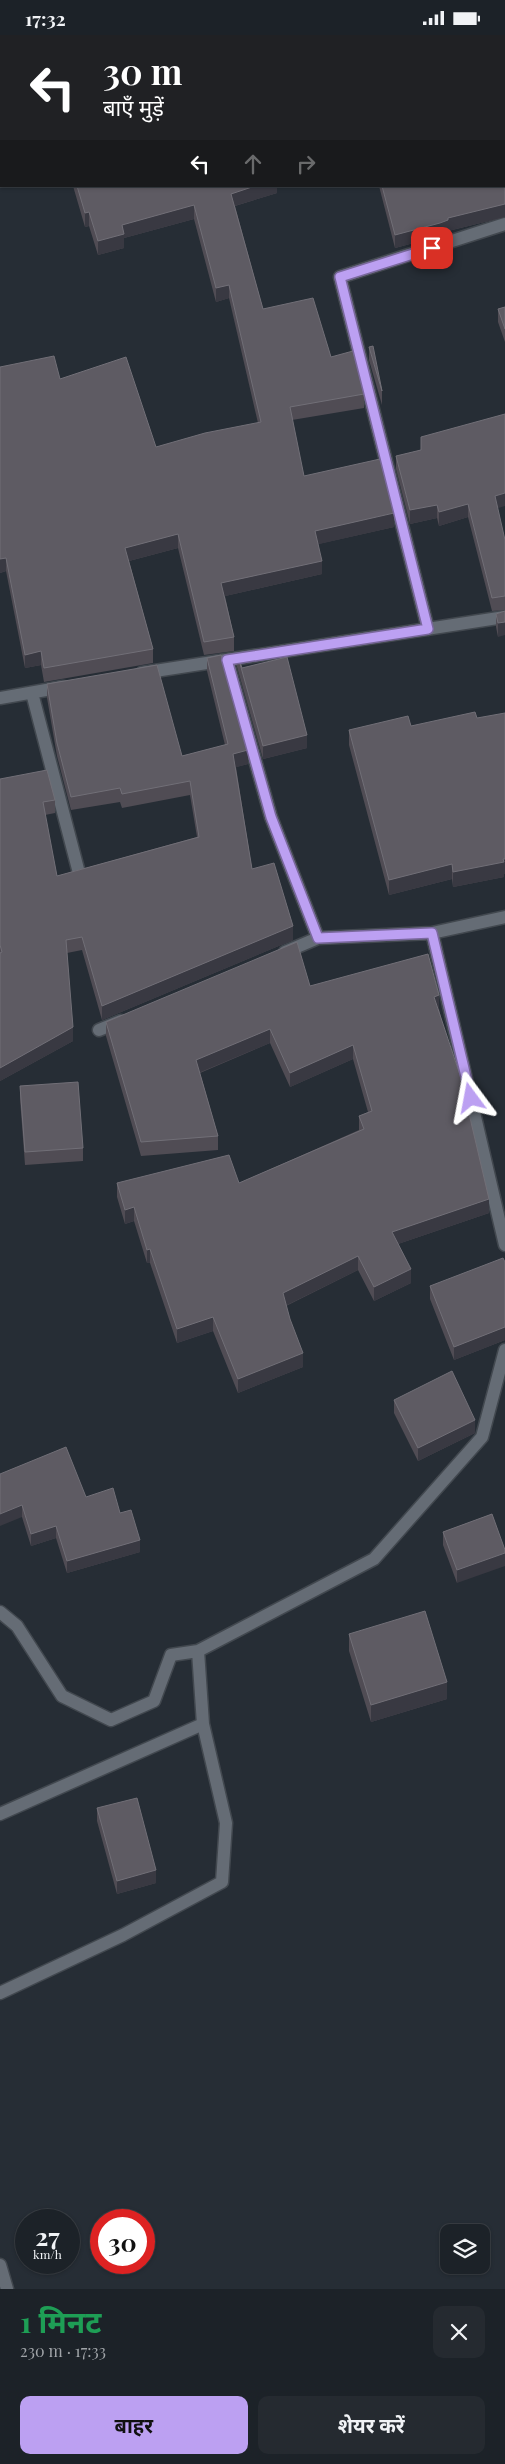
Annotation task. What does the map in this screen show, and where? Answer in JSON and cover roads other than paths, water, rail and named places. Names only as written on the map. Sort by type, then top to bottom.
[{"type":"street","points":[[428,629],[340,277],[505,224]]},
{"type":"street","points":[[129,675],[505,617]]},
{"type":"street","points":[[227,660],[271,817],[318,938]]},
{"type":"street","points":[[0,698],[80,684]]},
{"type":"street","points":[[32,693],[79,873]]},
{"type":"street","points":[[272,957],[318,938],[432,933],[505,917]]},
{"type":"street","points":[[432,933],[505,1245]]},
{"type":"street","points":[[99,1030],[136,1015]]},
{"type":"street","points":[[0,1612],[17,1626],[62,1696],[111,1720],[154,1701],[171,1655],[198,1651],[374,1559],[482,1437],[505,1350]]},
{"type":"street","points":[[0,1993],[123,1935],[222,1882],[226,1823],[203,1723],[198,1651]]},
{"type":"street","points":[[0,1815],[203,1723]]},
{"type":"street","points":[[0,2265],[6,2289]]}]
